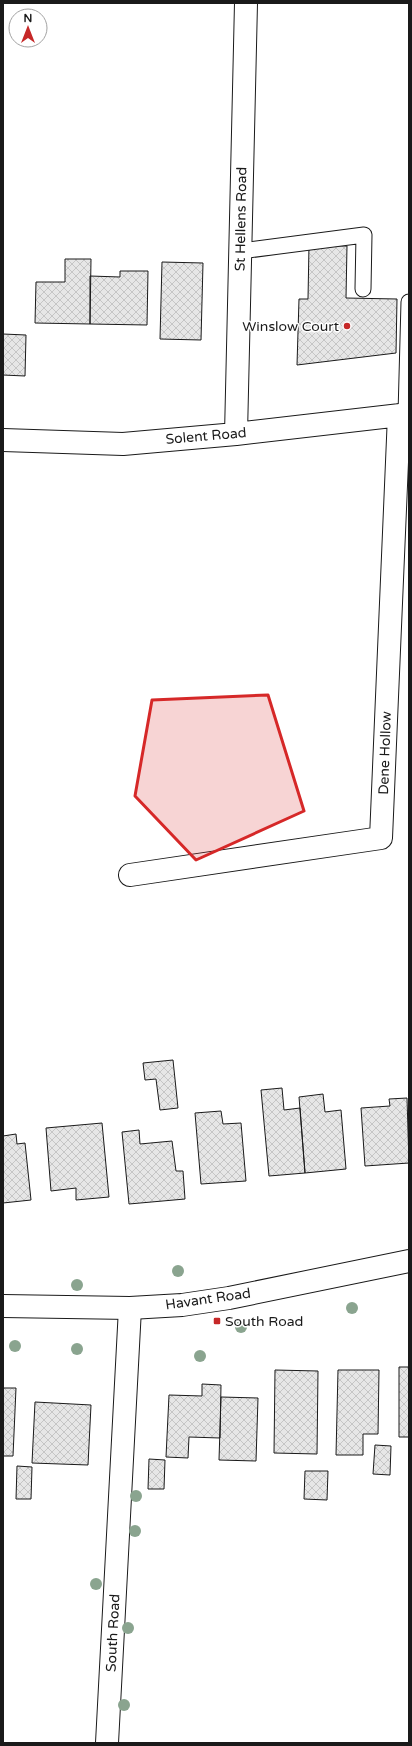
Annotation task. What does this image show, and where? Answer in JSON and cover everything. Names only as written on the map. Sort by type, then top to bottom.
[{"type":"street","name":"St Hellens Road","points":[[236,434],[246,3]]},
{"type":"street","name":"Solent Road","points":[[3,440],[123,444],[236,434],[405,414]]},
{"type":"street","name":"Dene Hollow","points":[[130,875],[381,838],[405,414]]},
{"type":"street","name":"Havant Road","points":[[3,1306],[130,1308],[182,1305],[229,1298],[409,1261]]},
{"type":"street","name":"South Road","points":[[107,1743],[130,1308]]},
{"type":"lane","points":[[241,251],[364,235],[363,290]]},
{"type":"lane","points":[[405,414],[409,302]]},
{"type":"highlighted area","points":[[268,695],[304,811],[196,860],[135,796],[152,700]]},
{"type":"building","name":"Winslow Court","points":[[309,245],[347,246],[346,298],[397,299],[396,353],[297,365],[299,299],[308,299]]},
{"type":"building","points":[[65,259],[91,259],[90,324],[35,323],[36,282],[65,282]]},
{"type":"building","points":[[162,262],[203,263],[201,340],[160,339]]},
{"type":"building","points":[[120,271],[148,271],[147,325],[90,324],[90,276],[120,277]]},
{"type":"building","points":[[3,334],[26,335],[25,376],[3,375]]},
{"type":"building","points":[[173,1060],[178,1108],[160,1110],[156,1079],[145,1080],[143,1063]]},
{"type":"building","points":[[282,1088],[284,1110],[300,1108],[305,1173],[269,1176],[261,1090]]},
{"type":"building","points":[[323,1094],[325,1112],[341,1110],[346,1169],[305,1173],[299,1097]]},
{"type":"building","points":[[407,1098],[409,1163],[365,1166],[361,1108],[390,1106],[389,1099]]},
{"type":"building","points":[[221,1111],[223,1124],[241,1123],[246,1181],[201,1184],[195,1113]]},
{"type":"building","points":[[102,1123],[109,1197],[76,1200],[76,1188],[51,1191],[46,1128]]},
{"type":"building","points":[[139,1130],[140,1144],[172,1141],[176,1171],[183,1171],[185,1199],[129,1204],[122,1132]]},
{"type":"building","points":[[16,1134],[17,1144],[25,1143],[31,1200],[3,1203],[3,1136]]},
{"type":"building","points":[[399,1367],[409,1367],[409,1437],[399,1437]]},
{"type":"building","points":[[275,1370],[318,1371],[317,1454],[274,1453]]},
{"type":"building","points":[[338,1370],[379,1370],[378,1434],[363,1434],[363,1455],[336,1455]]},
{"type":"building","points":[[202,1384],[221,1385],[220,1438],[189,1437],[188,1458],[166,1457],[169,1395],[202,1396]]},
{"type":"building","points":[[3,1388],[16,1388],[13,1456],[3,1456]]},
{"type":"building","points":[[221,1397],[258,1398],[256,1461],[219,1460]]},
{"type":"building","points":[[35,1402],[91,1405],[88,1465],[32,1463]]},
{"type":"building","points":[[375,1445],[391,1446],[390,1475],[373,1474]]},
{"type":"building","points":[[149,1459],[165,1460],[164,1489],[148,1489]]},
{"type":"building","points":[[17,1466],[32,1467],[31,1499],[16,1499]]},
{"type":"building","points":[[305,1471],[328,1471],[327,1500],[304,1499]]},
{"type":"place","name":"Winslow Court","points":[[347,326]]},
{"type":"place","name":"South Road","points":[[217,1321]]}]
